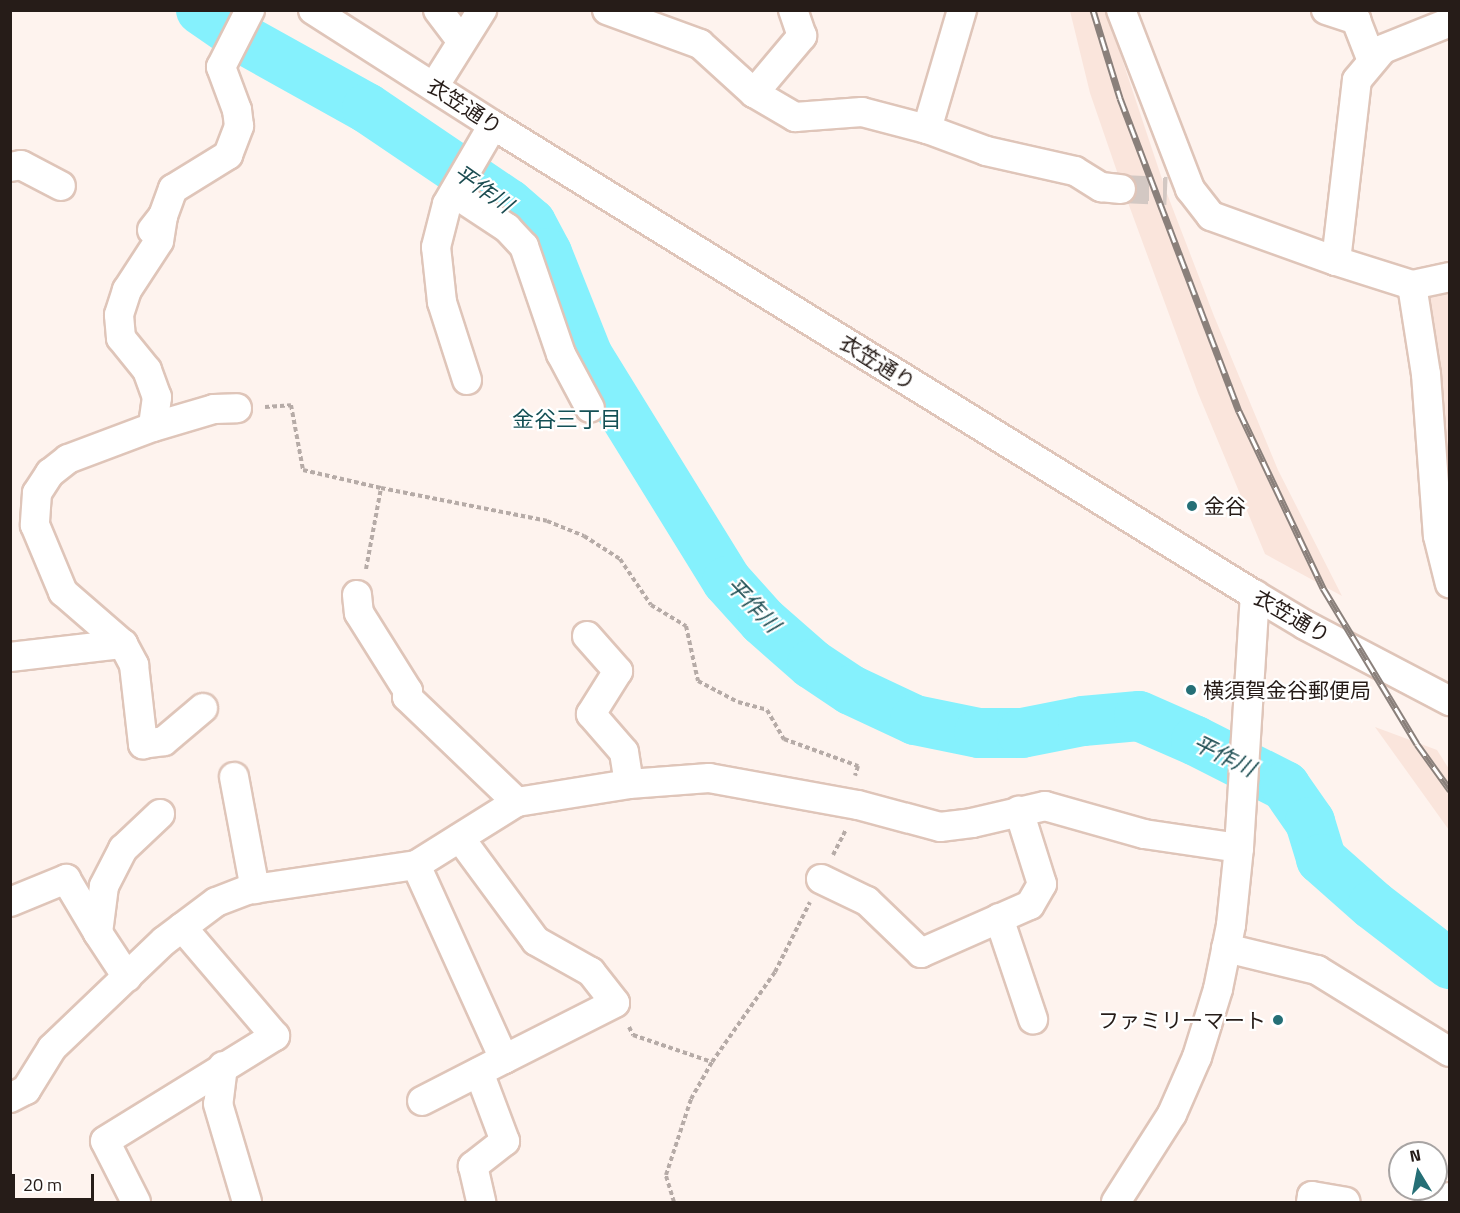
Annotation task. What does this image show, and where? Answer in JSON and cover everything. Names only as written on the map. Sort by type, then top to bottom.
[{"type":"street","points":[[153,427],[157,397],[147,370],[121,338],[119,315],[127,290],[159,241],[163,216],[173,189],[228,155],[239,126],[237,110],[221,67],[250,10]]},
{"type":"street","name":"衣笠通り","points":[[313,10],[435,85],[493,125],[1255,596],[1449,701]]},
{"type":"street","points":[[438,10],[461,41]]},
{"type":"street","points":[[435,85],[482,10]]},
{"type":"street","points":[[607,10],[700,44],[754,93],[795,117],[862,112],[927,129],[986,151],[1075,171],[1101,187],[1121,189]]},
{"type":"street","points":[[754,93],[802,36],[794,10]]},
{"type":"street","points":[[927,129],[962,10]]},
{"type":"street","points":[[1121,10],[1179,190],[1211,216],[1336,261],[1412,285],[1449,277]]},
{"type":"street","points":[[1326,10],[1356,20],[1372,61]]},
{"type":"street","points":[[1336,261],[1358,80],[1383,49],[1449,22]]},
{"type":"street","points":[[467,380],[442,302],[436,247],[447,204],[493,125]]},
{"type":"street","points":[[10,168],[21,165],[61,186]]},
{"type":"street","points":[[454,193],[507,228],[524,246],[535,270],[561,354],[590,408]]},
{"type":"street","points":[[120,272],[163,216]]},
{"type":"street","points":[[1412,285],[1426,374],[1438,537],[1449,584]]},
{"type":"street","points":[[203,708],[164,741],[143,744],[134,665],[123,644],[63,592],[23,500],[37,493],[50,473],[68,459],[153,427],[214,409],[237,408]]},
{"type":"street","points":[[357,595],[359,613],[408,691],[407,697],[517,802]]},
{"type":"street","points":[[1116,1203],[1172,1114],[1197,1058],[1218,988],[1231,926],[1239,848],[1255,596]]},
{"type":"street","points":[[587,636],[618,671],[591,714],[624,752],[629,784]]},
{"type":"street","points":[[10,657],[123,644]]},
{"type":"street","points":[[234,777],[255,890]]},
{"type":"street","points":[[10,1098],[26,1090],[52,1048],[164,941],[216,902],[255,890],[416,865],[517,802],[629,784],[710,778],[853,804],[940,826],[972,823],[1045,806],[1144,834],[1239,848]]},
{"type":"street","points":[[821,879],[867,901],[921,953],[1030,905],[1042,884],[1019,811]]},
{"type":"street","points":[[98,933],[104,886],[123,849],[160,814]]},
{"type":"street","points":[[422,1101],[615,1003],[591,972],[536,941],[460,838]]},
{"type":"street","points":[[416,865],[504,1059]]},
{"type":"street","points":[[11,899],[66,879],[127,977]]},
{"type":"street","points":[[999,918],[1033,1019]]},
{"type":"street","points":[[136,1203],[105,1141],[223,1066],[275,1036],[182,927]]},
{"type":"street","points":[[1226,948],[1317,970],[1449,1052]]},
{"type":"street","points":[[223,1066],[218,1104],[247,1203]]},
{"type":"street","points":[[479,1072],[505,1141],[473,1166],[481,1203]]},
{"type":"street","points":[[1311,1203],[1312,1196],[1345,1203]]},
{"type":"street","points":[[1430,1203],[1449,1197]]},
{"type":"path","points":[[237,408],[291,405],[303,470],[547,521],[584,536],[620,559],[651,605],[686,626],[698,681],[738,702],[767,710],[784,739],[858,766],[853,804],[821,879],[775,972],[712,1062],[691,1099],[666,1175],[674,1203]]},
{"type":"path","points":[[357,595],[364,582],[381,488]]},
{"type":"path","points":[[615,1003],[633,1035],[712,1062]]},
{"type":"shaded area","points":[[1070,11],[1106,11],[1166,191],[1214,316],[1278,470],[1342,596],[1265,554],[1198,393],[1123,189],[1090,93]]},
{"type":"shaded area","points":[[1449,288],[1449,505],[1429,297],[1432,292]]},
{"type":"shaded area","points":[[1375,727],[1437,750],[1449,769],[1449,830]]},
{"type":"waterway","name":"平作川","points":[[201,10],[243,39],[367,108],[509,204],[531,223],[547,253],[588,356],[727,581],[763,621],[812,664],[851,690],[915,720],[979,733],[1022,733],[1083,721],[1139,716],[1196,741],[1285,786],[1310,822],[1321,859],[1373,905],[1450,964]]},
{"type":"tunnel","points":[[1121,189],[1167,191]]},
{"type":"railway","points":[[1093,10],[1120,98],[1239,411],[1323,588],[1417,744],[1450,790]]},
{"type":"place","name":"金谷","points":[[1192,506]]},
{"type":"place","name":"横須賀金谷郵便局","points":[[1191,690]]},
{"type":"place","name":"ファミリーマート","points":[[1278,1020]]},
{"type":"district","name":"金谷三丁目","points":[[567,420]]}]
